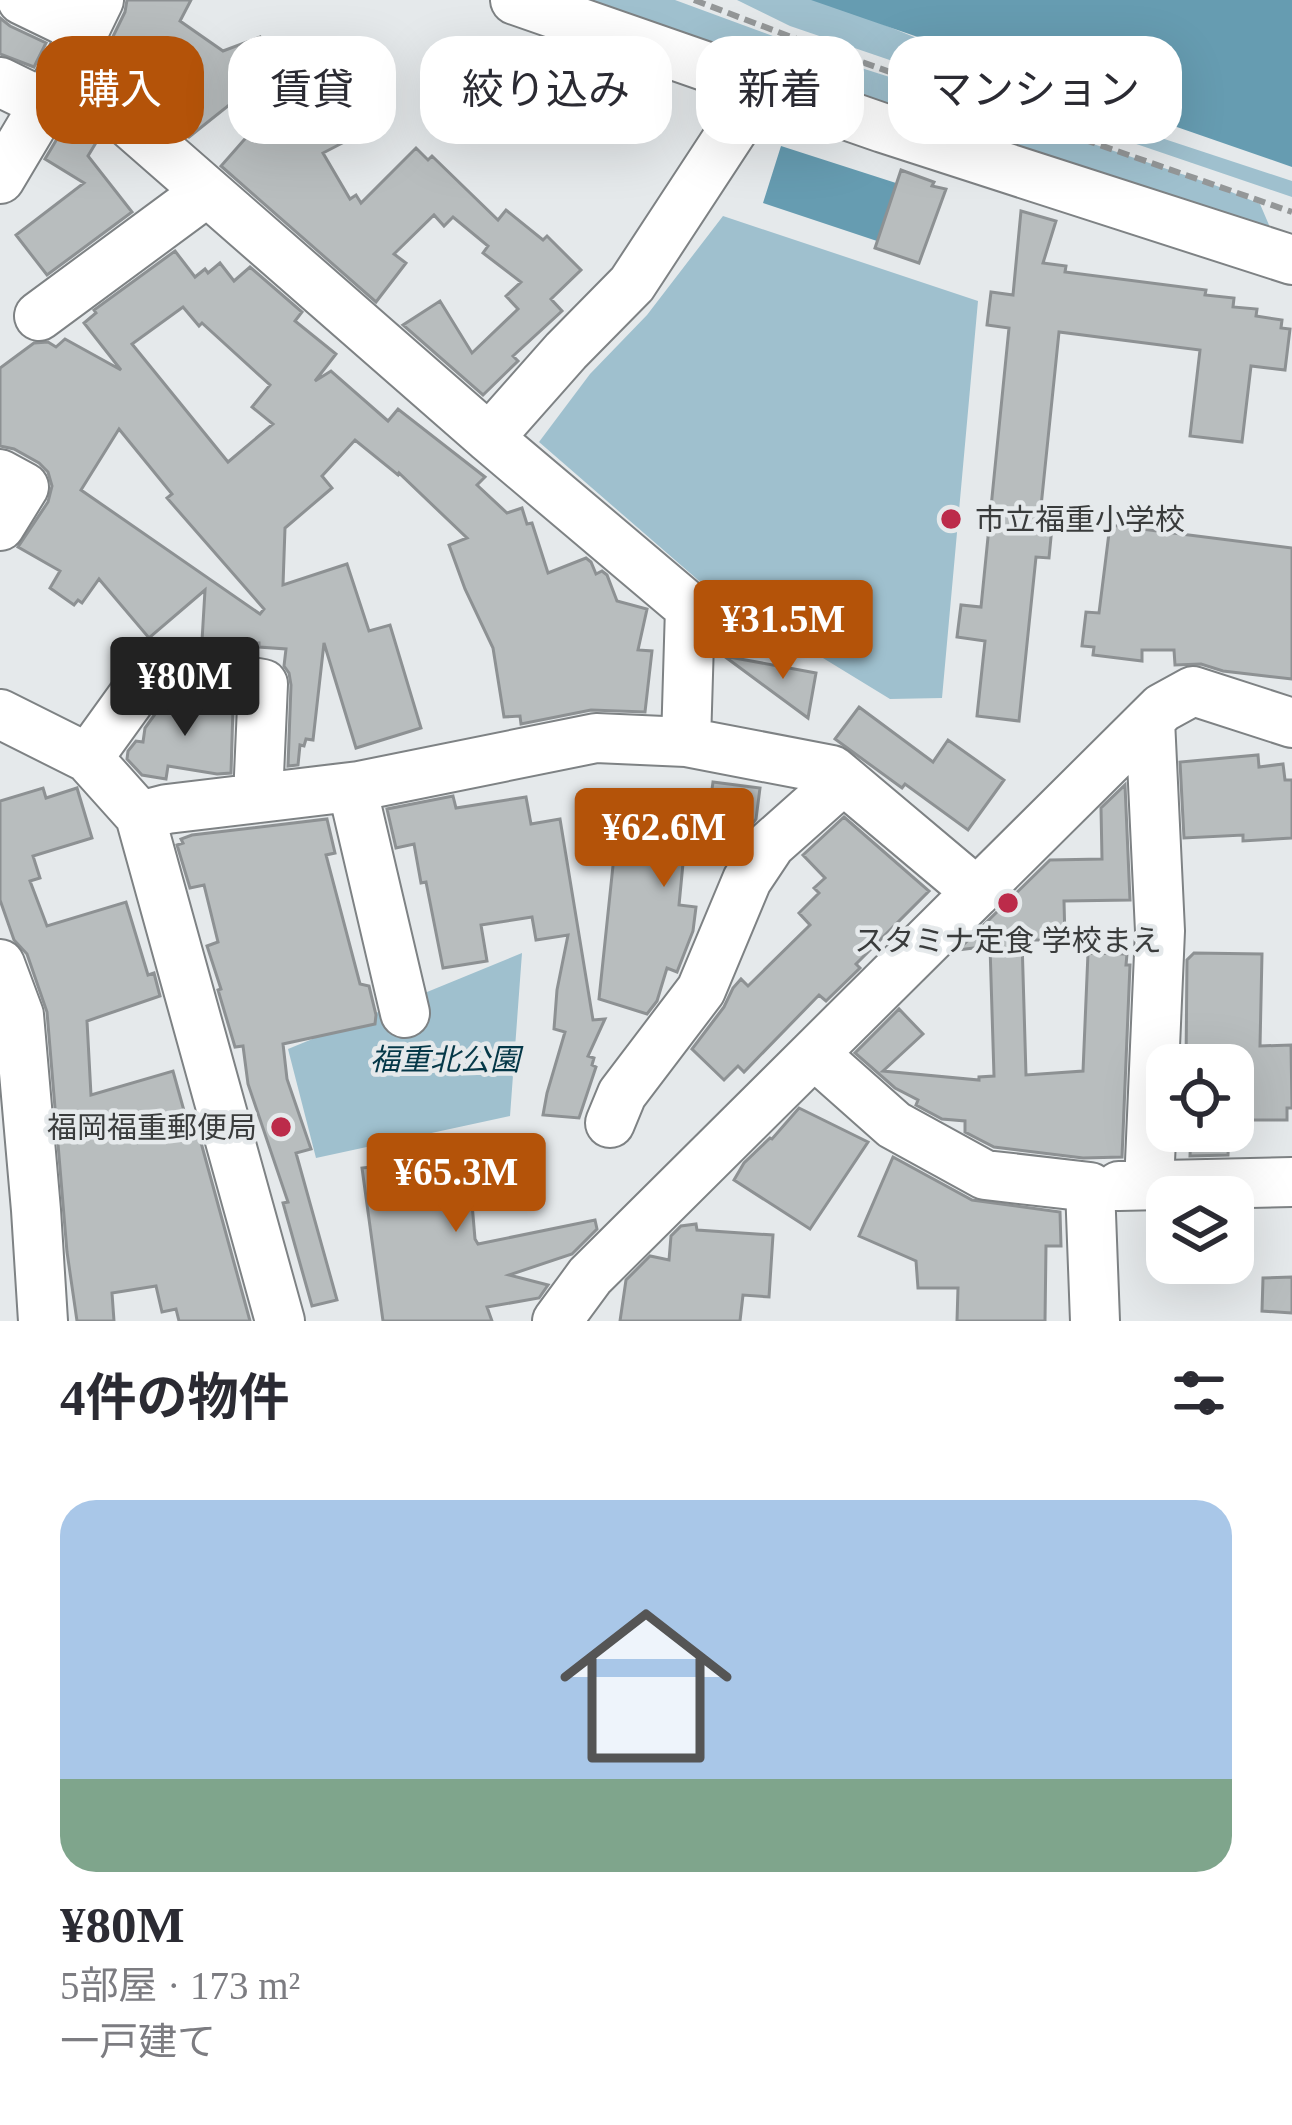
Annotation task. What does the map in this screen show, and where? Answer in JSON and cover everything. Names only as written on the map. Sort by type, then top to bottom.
[{"type":"street","points":[[22,0],[59,36]]},
{"type":"street","points":[[515,0],[696,63]]},
{"type":"street","points":[[0,82],[36,67]]},
{"type":"street","points":[[0,179],[36,117]]},
{"type":"street","points":[[864,121],[1292,260]]},
{"type":"street","points":[[162,144],[207,192],[690,608],[686,742]]},
{"type":"street","points":[[489,438],[632,284],[724,144]]},
{"type":"street","points":[[39,316],[207,192]]},
{"type":"street","points":[[0,474],[24,488],[0,526]]},
{"type":"street","points":[[88,758],[155,665],[263,684],[258,798]]},
{"type":"street","points":[[557,1321],[590,1276],[1162,708],[1193,691],[1292,723]]},
{"type":"street","points":[[0,714],[88,758],[140,816],[280,1321]]},
{"type":"street","points":[[1149,1176],[1160,931],[1150,720]]},
{"type":"street","points":[[140,816],[352,787],[596,738],[686,742],[832,770],[972,897]]},
{"type":"street","points":[[610,1123],[622,1094],[700,990],[747,880],[771,844],[843,780]]},
{"type":"street","points":[[352,787],[405,1013]]},
{"type":"street","points":[[3,981],[19,1015],[43,1321]]},
{"type":"street","points":[[814,1054],[895,1125],[986,1175],[1090,1187],[1146,1185]]},
{"type":"street","points":[[1254,1183],[1292,1182]]},
{"type":"street","points":[[1090,1187],[1095,1321]]},
{"type":"path","points":[[694,0],[1292,212]]},
{"type":"green space","points":[[558,0],[675,0],[773,36],[696,36],[696,47]]},
{"type":"green space","points":[[737,0],[823,0],[912,36],[888,36],[888,59],[864,51],[864,36],[819,36]]},
{"type":"green space","points":[[864,69],[888,76],[888,113],[864,105]]},
{"type":"green space","points":[[979,144],[1093,144],[1217,186],[1260,204],[1278,246]]},
{"type":"green space","points":[[1136,144],[1180,144],[1292,181],[1292,197]]},
{"type":"green space","points":[[723,216],[978,301],[942,698],[890,699],[705,586],[539,442]]},
{"type":"green space","name":"福重北公園","points":[[522,953],[510,1116],[316,1158],[288,1049]]},
{"type":"shaded area","points":[[811,0],[1292,0],[1292,167],[1182,129],[1182,36],[915,36]]},
{"type":"shaded area","points":[[781,146],[896,183],[877,241],[763,203]]},
{"type":"building","points":[[127,0],[191,0],[180,21],[202,36],[113,36]]},
{"type":"building","points":[[0,18],[36,38],[34,67],[0,54]]},
{"type":"building","points":[[204,38],[223,51],[228,49],[228,106],[204,125]]},
{"type":"building","points":[[54,144],[95,144],[88,156],[132,212],[47,275],[16,235],[84,183],[45,159]]},
{"type":"building","points":[[240,144],[340,144],[323,153],[350,199],[356,195],[361,203],[416,148],[428,160],[432,156],[498,220],[506,210],[543,240],[547,236],[581,270],[551,299],[562,311],[513,356],[518,361],[483,395],[403,325],[440,301],[472,353],[518,309],[506,296],[521,282],[483,253],[488,246],[453,217],[444,226],[434,215],[394,254],[406,263],[376,302],[221,166]]},
{"type":"building","points":[[901,170],[946,189],[919,263],[875,248]]},
{"type":"building","points":[[1021,211],[1056,221],[1043,263],[1066,266],[1065,272],[1206,290],[1205,295],[1234,298],[1233,307],[1257,309],[1256,316],[1282,320],[1281,328],[1290,329],[1285,370],[1251,366],[1242,442],[1190,436],[1200,350],[1059,332],[1039,526],[1052,527],[1049,558],[1036,557],[1019,721],[977,716],[985,641],[957,637],[961,605],[981,607],[1009,328],[987,325],[991,292],[1013,295]]},
{"type":"building","points":[[175,251],[195,277],[220,263],[234,281],[250,267],[302,312],[295,321],[336,354],[315,381],[331,371],[388,421],[398,409],[485,477],[477,485],[507,513],[522,508],[527,524],[532,523],[548,573],[586,558],[596,574],[607,575],[617,601],[647,609],[638,650],[652,651],[645,712],[591,710],[521,724],[520,716],[504,717],[493,648],[449,545],[467,538],[399,473],[355,440],[322,476],[332,488],[285,528],[283,585],[347,564],[369,631],[390,625],[421,728],[356,748],[324,643],[313,740],[300,745],[298,765],[288,766],[291,685],[284,666],[286,649],[202,641],[205,590],[149,638],[99,579],[82,603],[78,600],[74,605],[50,588],[60,571],[18,547],[48,502],[52,486],[39,463],[0,446],[0,368],[34,343],[56,347],[65,339],[121,370],[84,323],[94,310]],"holes":[[[183,307],[270,385],[252,407],[273,424],[228,462],[132,344]],[[119,429],[172,494],[167,498],[264,609],[260,614],[81,490]]]},
{"type":"building","points":[[1110,525],[1292,548],[1292,679],[1201,664],[1175,665],[1174,650],[1142,650],[1142,661],[1093,655],[1094,647],[1082,646],[1086,612],[1099,613]]},
{"type":"building","points":[[724,656],[816,673],[808,718]]},
{"type":"building","points":[[168,696],[233,708],[231,773],[168,766],[166,779],[142,775],[127,759],[136,741],[143,742],[145,728]]},
{"type":"building","points":[[859,707],[933,762],[948,740],[1004,780],[968,830],[835,739]]},
{"type":"building","points":[[1258,755],[1259,767],[1283,764],[1285,780],[1292,780],[1292,838],[1184,838],[1180,762]]},
{"type":"building","points":[[713,782],[760,788],[756,819],[727,859],[684,853],[679,905],[696,907],[693,931],[677,972],[667,968],[657,1001],[647,1014],[599,999],[616,837],[640,839],[643,815],[665,818],[667,799],[706,803]]},
{"type":"building","points":[[1125,785],[1130,900],[1064,901],[1065,940],[1022,940],[1026,1075],[1083,1071],[1088,953],[1127,954],[1122,1157],[1083,1158],[994,1147],[965,1132],[965,1121],[942,1119],[916,1105],[918,1100],[895,1088],[855,1053],[899,1009],[923,1034],[883,1071],[979,1080],[994,1076],[990,946],[958,950],[1050,860],[1102,859],[1101,808]]},
{"type":"building","points":[[43,788],[46,798],[77,788],[92,838],[33,856],[40,878],[30,881],[47,926],[126,902],[148,975],[154,973],[160,996],[87,1021],[91,1095],[173,1071],[186,1118],[194,1117],[250,1321],[179,1321],[176,1309],[162,1312],[156,1286],[112,1293],[114,1321],[77,1321],[47,1012],[27,954],[14,940],[0,900],[0,801]]},
{"type":"building","points":[[453,796],[456,808],[526,797],[531,824],[560,819],[593,1020],[605,1019],[588,1056],[594,1058],[596,1067],[579,1118],[543,1115],[565,1032],[554,1029],[568,935],[536,940],[532,917],[481,925],[487,961],[443,968],[414,844],[396,848],[387,809]]},
{"type":"building","points":[[844,817],[929,891],[826,1001],[819,995],[744,1072],[738,1066],[724,1080],[692,1049],[741,979],[748,986],[810,925],[799,913],[819,893],[814,888],[825,878],[803,855]]},
{"type":"building","points":[[327,819],[335,853],[326,855],[360,984],[369,986],[376,1015],[375,1024],[283,1044],[287,1079],[311,1149],[296,1153],[337,1300],[312,1306],[283,1203],[288,1202],[248,1084],[243,1046],[235,1047],[218,990],[207,946],[218,942],[204,885],[190,888],[177,845],[192,835]]},
{"type":"building","points":[[1194,953],[1262,954],[1260,1046],[1291,1045],[1292,1108],[1287,1108],[1287,1120],[1254,1120],[1254,1044],[1186,1044],[1187,960]]},
{"type":"building","points":[[799,1108],[868,1142],[810,1229],[734,1180],[744,1163]]},
{"type":"building","points":[[537,1139],[541,1185],[471,1192],[478,1244],[595,1220],[597,1229],[572,1254],[509,1275],[548,1285],[539,1298],[487,1307],[492,1321],[383,1321],[362,1168],[431,1160],[430,1153]]},
{"type":"building","points":[[1190,1152],[1228,1152],[1228,1155],[1190,1156]]},
{"type":"building","points":[[893,1157],[972,1200],[1060,1212],[1061,1246],[1046,1246],[1045,1321],[957,1321],[958,1288],[918,1288],[916,1261],[859,1236]]},
{"type":"building","points":[[696,1224],[697,1230],[773,1235],[769,1297],[743,1295],[740,1321],[620,1321],[626,1280],[650,1256],[669,1260],[671,1236],[681,1226]]},
{"type":"building","points":[[1292,1277],[1292,1313],[1262,1311],[1263,1278]]},
{"type":"place","name":"市立福重小学校","points":[[951,519]]},
{"type":"place","name":"スタミナ定食 学校まえ","points":[[1008,903]]},
{"type":"place","name":"福岡福重郵便局","points":[[281,1127]]}]
